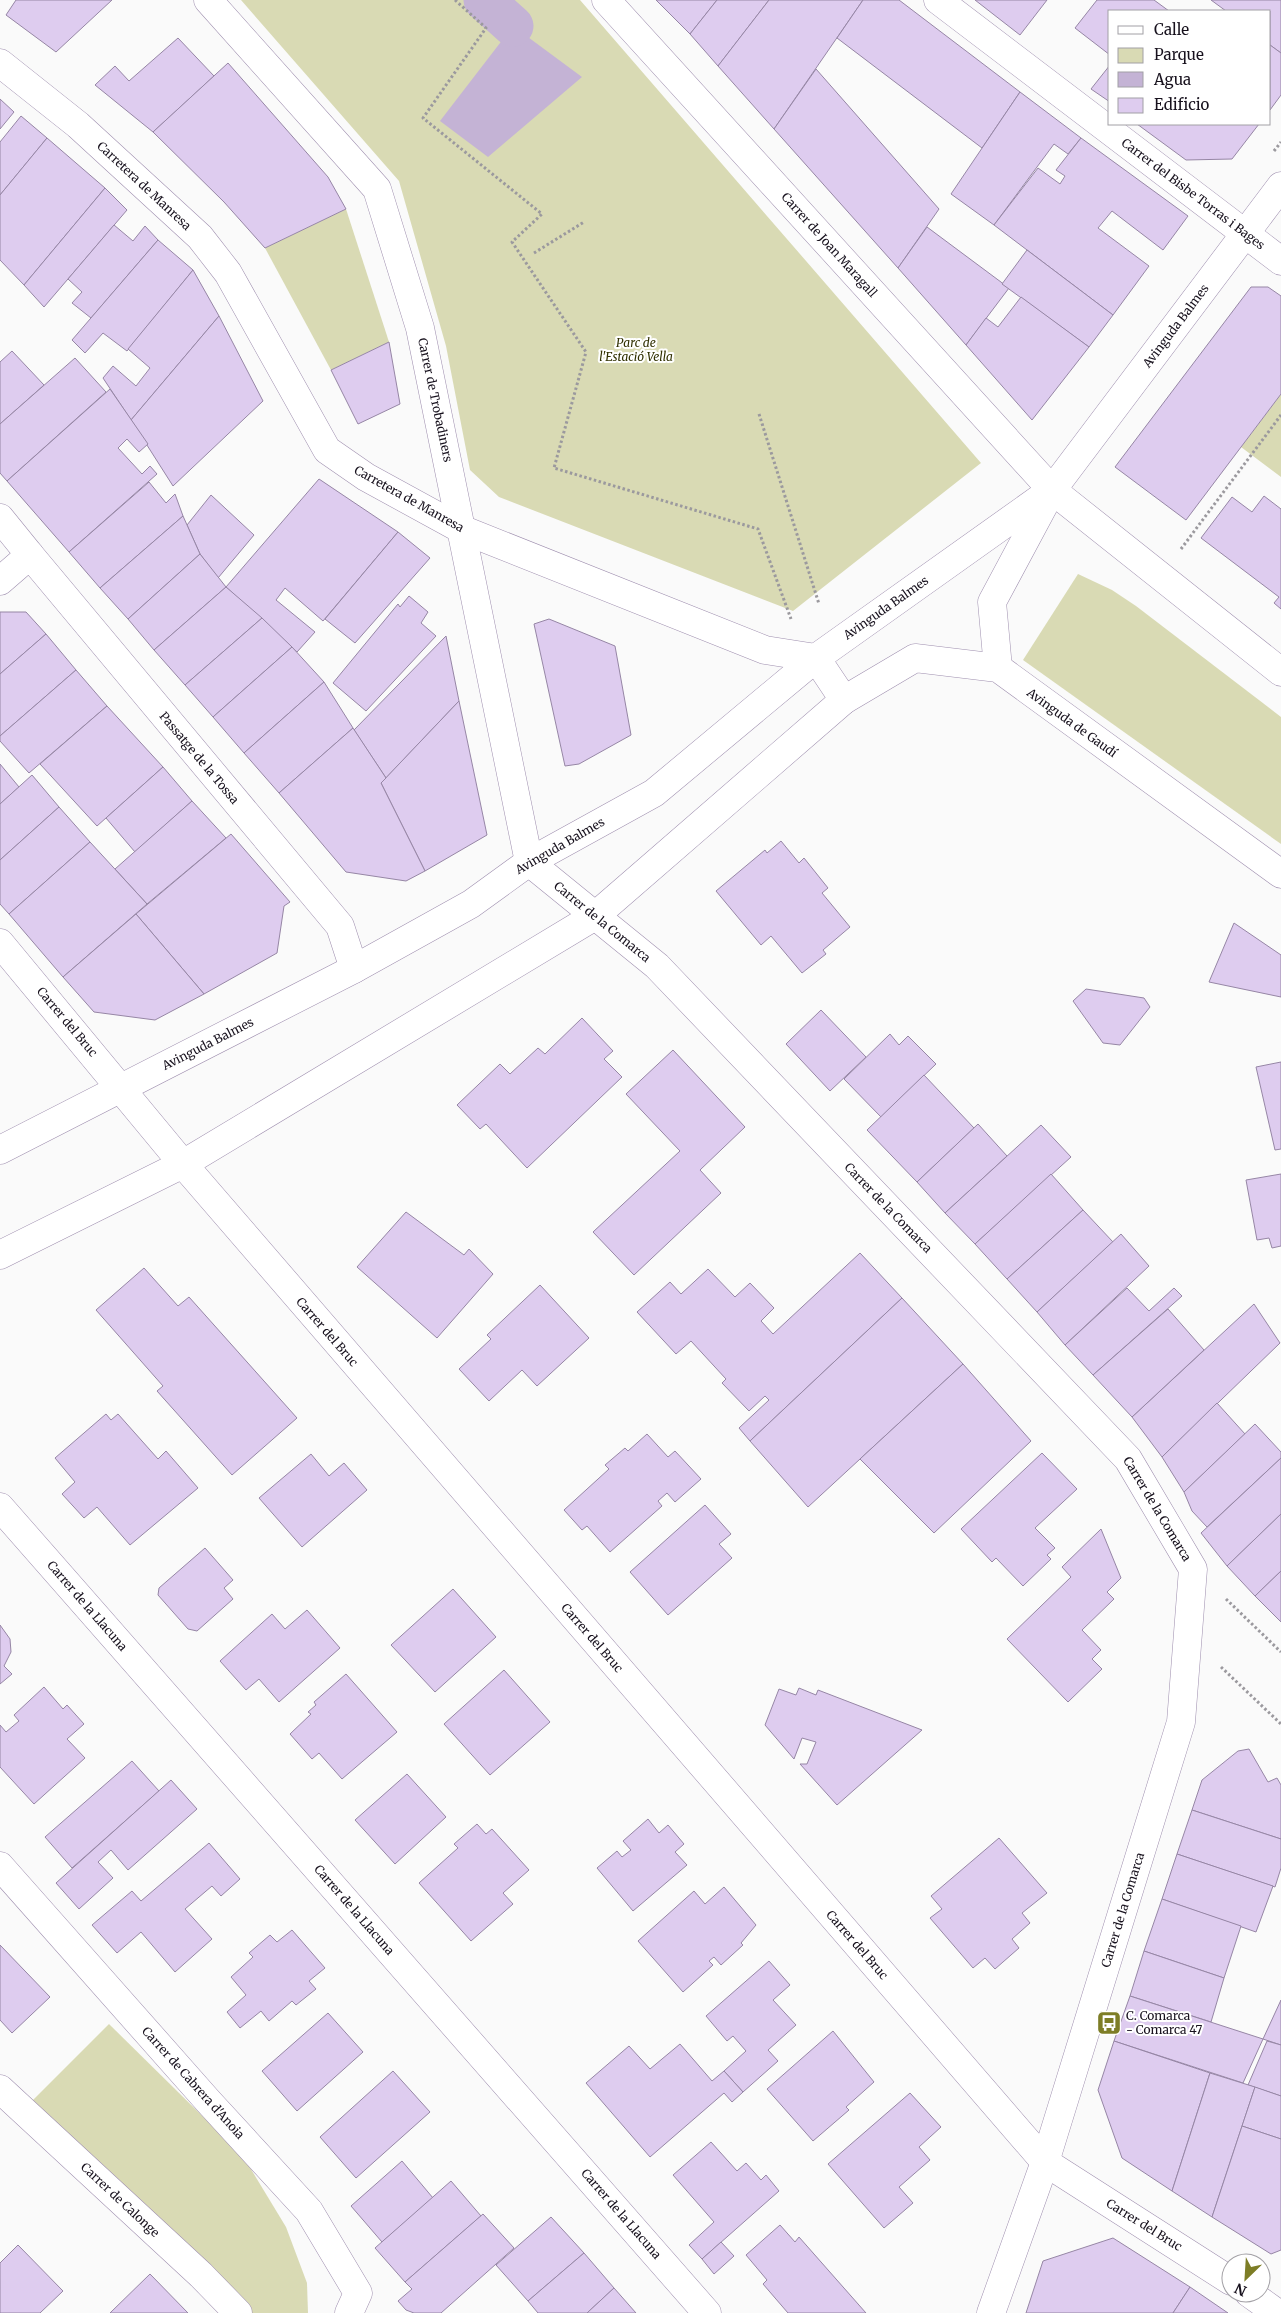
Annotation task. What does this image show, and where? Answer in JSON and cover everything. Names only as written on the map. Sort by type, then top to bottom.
[{"type":"street","name":"Carrer de Trobadiners","points":[[208,0],[377,189],[420,328],[529,862]]},
{"type":"street","name":"Carrer de Joan Maragall","points":[[606,0],[1052,490]]},
{"type":"street","name":"Carrer del Bisbe Torras i Bages","points":[[938,0],[1281,261]]},
{"type":"street","name":"Carretera de Manresa","points":[[0,63],[78,125],[200,237],[228,273],[327,450],[366,477],[461,529],[764,650],[816,658]]},
{"type":"street","name":"Avinguda Balmes","points":[[998,668],[992,602],[1052,490],[1281,186]]},
{"type":"street","name":"Avinguda Balmes","points":[[0,1150],[354,969],[471,904],[529,862],[654,793],[816,658],[1052,490]]},
{"type":"street","points":[[1052,490],[1281,672]]},
{"type":"street","name":"Passatge de la Tossa","points":[[0,518],[340,926],[354,969]]},
{"type":"street","points":[[0,581],[30,555]]},
{"type":"street","points":[[0,1255],[182,1164],[594,916],[844,700],[816,658]]},
{"type":"street","name":"Avinguda de Gaudí","points":[[844,700],[915,658],[998,668],[1281,874]]},
{"type":"street","name":"Carrer de la Comarca","points":[[529,862],[657,966],[1128,1459],[1193,1569],[1182,1722],[1044,2162],[991,2313]]},
{"type":"street","name":"Carrer del Bruc","points":[[0,943],[122,1088],[182,1164],[1044,2162],[1221,2275]]},
{"type":"street","name":"Carrer de la Llacuna","points":[[0,1507],[707,2313]]},
{"type":"street","name":"Carrer de Cabrera d'Anoia","points":[[0,1866],[208,2102],[308,2212],[358,2293],[349,2313]]},
{"type":"street","name":"Carrer de Calonge","points":[[0,2089],[200,2275],[238,2313]]},
{"type":"street","points":[[1263,2303],[1277,2313]]},
{"type":"path","points":[[455,0],[486,28],[423,118],[542,214],[512,242],[586,352],[554,468],[758,529],[793,624]]},
{"type":"path","points":[[1270,157],[1281,142]]},
{"type":"path","points":[[534,253],[584,222]]},
{"type":"path","points":[[759,414],[820,604]]},
{"type":"path","points":[[1179,552],[1281,414]]},
{"type":"path","points":[[1193,1569],[1281,1652]]},
{"type":"path","points":[[1188,1635],[1281,1724]]},
{"type":"green space","name":"Parc de l'Estació Vella","points":[[241,0],[580,0],[981,463],[793,611],[499,497],[470,470],[446,346],[399,181]]},
{"type":"green space","points":[[346,209],[389,342],[331,370],[265,248]]},
{"type":"green space","points":[[1281,394],[1281,477],[1241,447]]},
{"type":"green space","points":[[1078,574],[1112,590],[1136,606],[1281,717],[1281,844],[1023,660]]},
{"type":"green space","points":[[109,2024],[243,2156],[286,2227],[307,2283],[308,2313],[224,2313],[14,2119]]},
{"type":"water","points":[[513,26],[582,77],[488,157],[440,121]]},
{"type":"building","points":[[16,0],[112,0],[56,52],[6,15]]},
{"type":"building","points":[[656,0],[717,0],[690,34]]},
{"type":"building","points":[[717,0],[769,0],[718,66],[690,34]]},
{"type":"building","points":[[769,0],[863,0],[774,129],[718,66]]},
{"type":"building","points":[[863,0],[899,0],[1020,92],[982,148],[837,38]]},
{"type":"building","points":[[975,0],[1047,0],[1020,35]]},
{"type":"building","points":[[1097,0],[1154,0],[1168,10],[1108,10],[1108,53],[1075,28]]},
{"type":"building","points":[[1211,0],[1281,0],[1281,53],[1271,46],[1271,10],[1225,10]]},
{"type":"building","points":[[178,38],[214,76],[153,132],[95,85],[115,66],[129,81]]},
{"type":"building","points":[[1271,46],[1281,53],[1281,95],[1271,109]]},
{"type":"building","points":[[228,63],[328,177],[346,209],[265,248],[224,202],[153,132]]},
{"type":"building","points":[[1108,68],[1108,101],[1091,89]]},
{"type":"building","points":[[816,69],[939,209],[898,268],[774,129]]},
{"type":"building","points":[[1020,92],[1081,138],[1068,154],[1054,144],[994,225],[951,194]]},
{"type":"building","points":[[0,99],[14,112],[0,129]]},
{"type":"building","points":[[21,116],[47,138],[0,195],[0,142]]},
{"type":"building","points":[[1138,125],[1258,125],[1232,159],[1186,160]]},
{"type":"building","points":[[47,138],[105,188],[24,285],[0,260],[0,195]]},
{"type":"building","points":[[1081,138],[1188,216],[1163,250],[1112,211],[1098,228],[1149,266],[1113,315],[994,225],[1038,168],[1060,184],[1065,176],[1056,170]]},
{"type":"building","points":[[105,188],[127,210],[44,307],[24,285]]},
{"type":"building","points":[[114,225],[133,241],[145,226],[158,240],[91,318],[72,303],[82,292],[68,279]]},
{"type":"building","points":[[927,227],[1009,288],[966,345],[898,268]]},
{"type":"building","points":[[158,240],[193,270],[127,351],[103,333],[85,353],[72,340]]},
{"type":"building","points":[[1027,250],[1113,315],[1089,347],[1002,284]]},
{"type":"building","points":[[193,270],[219,316],[131,420],[103,378],[113,366],[136,386],[150,368],[128,349]]},
{"type":"building","points":[[1251,287],[1268,287],[1281,296],[1281,394],[1186,520],[1115,467]]},
{"type":"building","points":[[1021,297],[1089,347],[1032,420],[966,345],[986,318],[998,327]]},
{"type":"building","points":[[219,316],[263,401],[173,486],[131,420]]},
{"type":"building","points":[[389,342],[400,404],[358,424],[331,370]]},
{"type":"building","points":[[12,351],[44,385],[0,424],[0,362]]},
{"type":"building","points":[[75,358],[106,392],[7,481],[0,473],[0,424]]},
{"type":"building","points":[[110,389],[148,444],[139,452],[127,439],[118,448],[142,474],[150,466],[157,474],[69,552],[7,481]]},
{"type":"building","points":[[319,479],[398,532],[323,621],[285,588],[276,600],[315,632],[297,652],[226,587]]},
{"type":"building","points":[[149,482],[166,503],[175,494],[183,516],[100,588],[69,552]]},
{"type":"building","points":[[211,495],[254,535],[218,578],[200,554],[187,525]]},
{"type":"building","points":[[1264,496],[1281,509],[1281,609],[1274,603],[1279,597],[1201,538],[1232,497],[1252,512]]},
{"type":"building","points":[[183,516],[200,554],[128,619],[100,588]]},
{"type":"building","points":[[398,532],[430,558],[355,643],[325,619]]},
{"type":"building","points":[[200,554],[226,587],[154,650],[128,619]]},
{"type":"building","points":[[226,587],[262,618],[185,685],[154,650]]},
{"type":"building","points":[[409,596],[428,612],[421,623],[436,636],[366,711],[333,683],[398,604],[400,607]]},
{"type":"building","points":[[0,612],[26,612],[46,634],[0,674]]},
{"type":"building","points":[[262,618],[292,647],[213,717],[185,685]]},
{"type":"building","points":[[549,619],[615,646],[631,735],[579,764],[565,766],[534,624]]},
{"type":"building","points":[[46,634],[76,670],[0,736],[0,674]]},
{"type":"building","points":[[446,636],[459,701],[386,778],[354,730]]},
{"type":"building","points":[[292,647],[324,682],[244,753],[213,717]]},
{"type":"building","points":[[76,670],[107,706],[29,773],[0,741],[0,736]]},
{"type":"building","points":[[324,682],[353,728],[279,793],[244,753]]},
{"type":"building","points":[[459,701],[487,835],[425,871],[381,783]]},
{"type":"building","points":[[107,706],[163,767],[97,826],[40,764]]},
{"type":"building","points":[[353,728],[386,778],[381,783],[425,871],[406,881],[346,872],[279,793]]},
{"type":"building","points":[[0,764],[19,787],[0,804]]},
{"type":"building","points":[[163,767],[192,801],[135,852],[106,818]]},
{"type":"building","points":[[32,775],[59,807],[0,860],[0,804]]},
{"type":"building","points":[[192,801],[226,838],[147,904],[115,869]]},
{"type":"building","points":[[59,807],[90,842],[9,914],[0,904],[0,860]]},
{"type":"building","points":[[231,834],[290,902],[284,906],[277,953],[204,994],[136,914]]},
{"type":"building","points":[[781,841],[799,863],[804,858],[828,888],[822,893],[850,927],[823,950],[826,954],[802,973],[771,936],[761,945],[716,891],[765,850],[767,853]]},
{"type":"building","points":[[90,842],[147,904],[63,977],[9,914]]},
{"type":"building","points":[[136,914],[204,994],[155,1020],[94,1012],[63,977]]},
{"type":"building","points":[[1234,923],[1281,955],[1281,997],[1209,982]]},
{"type":"building","points":[[1086,989],[1144,998],[1150,1007],[1120,1045],[1103,1043],[1073,1001]]},
{"type":"building","points":[[821,1010],[866,1057],[830,1091],[786,1044]]},
{"type":"building","points":[[582,1018],[613,1051],[604,1059],[622,1077],[527,1168],[486,1124],[480,1129],[457,1105],[500,1064],[510,1074],[538,1048],[545,1054]]},
{"type":"building","points":[[890,1034],[899,1045],[908,1036],[936,1064],[881,1117],[844,1079]]},
{"type":"building","points":[[673,1050],[745,1127],[700,1170],[721,1193],[634,1275],[593,1232],[680,1151],[626,1094]]},
{"type":"building","points":[[1281,1062],[1281,1149],[1275,1150],[1256,1067]]},
{"type":"building","points":[[924,1075],[974,1128],[917,1182],[867,1130]]},
{"type":"building","points":[[978,1124],[1007,1156],[945,1213],[917,1182]]},
{"type":"building","points":[[1041,1125],[1071,1157],[975,1244],[945,1213]]},
{"type":"building","points":[[1051,1174],[1083,1210],[1007,1279],[975,1244]]},
{"type":"building","points":[[1281,1174],[1281,1246],[1272,1248],[1269,1238],[1257,1240],[1246,1180]]},
{"type":"building","points":[[1083,1210],[1113,1242],[1037,1312],[1007,1279]]},
{"type":"building","points":[[406,1212],[464,1255],[469,1249],[493,1274],[437,1338],[357,1267]]},
{"type":"building","points":[[1121,1234],[1149,1266],[1065,1345],[1037,1312]]},
{"type":"building","points":[[860,1253],[902,1298],[750,1441],[739,1428],[769,1400],[765,1396],[749,1411],[722,1383],[726,1379],[691,1341],[676,1354],[637,1312],[670,1282],[681,1294],[708,1269],[735,1297],[750,1283],[774,1308],[761,1321],[773,1334]]},
{"type":"building","points":[[144,1268],[178,1306],[189,1297],[297,1418],[232,1475],[157,1391],[163,1386],[96,1310]]},
{"type":"building","points":[[540,1285],[589,1338],[537,1386],[522,1370],[489,1401],[459,1369],[491,1339],[487,1335]]},
{"type":"building","points":[[1127,1288],[1149,1311],[1174,1288],[1182,1296],[1093,1375],[1065,1345]]},
{"type":"building","points":[[902,1298],[963,1364],[808,1507],[750,1441]]},
{"type":"building","points":[[1254,1304],[1280,1343],[1162,1457],[1132,1417]]},
{"type":"building","points":[[1168,1309],[1204,1350],[1132,1417],[1093,1375]]},
{"type":"building","points":[[963,1364],[1031,1441],[934,1533],[860,1459]]},
{"type":"building","points":[[1217,1403],[1245,1434],[1184,1492],[1162,1457]]},
{"type":"building","points":[[106,1414],[111,1420],[118,1414],[158,1459],[166,1451],[198,1488],[130,1545],[97,1507],[84,1518],[62,1494],[75,1482],[55,1458]]},
{"type":"building","points":[[1255,1424],[1281,1452],[1281,1458],[1207,1527],[1192,1511],[1184,1492]]},
{"type":"building","points":[[647,1434],[668,1457],[675,1451],[701,1479],[675,1502],[667,1493],[658,1501],[662,1506],[610,1552],[587,1526],[582,1530],[564,1510],[609,1469],[605,1465],[625,1448],[628,1451]]},
{"type":"building","points":[[1042,1453],[1077,1489],[1035,1528],[1055,1548],[1047,1555],[1051,1559],[1023,1586],[996,1558],[992,1562],[961,1529]]},
{"type":"building","points":[[311,1454],[329,1476],[344,1463],[367,1490],[302,1547],[259,1498]]},
{"type":"building","points":[[1281,1458],[1281,1514],[1227,1566],[1201,1533]]},
{"type":"building","points":[[705,1505],[731,1534],[719,1544],[732,1558],[668,1615],[630,1572]]},
{"type":"building","points":[[1281,1514],[1281,1571],[1255,1596],[1227,1566]]},
{"type":"building","points":[[1101,1529],[1121,1578],[1107,1592],[1114,1599],[1082,1630],[1101,1650],[1092,1659],[1102,1669],[1068,1702],[1007,1639],[1071,1577],[1062,1567]]},
{"type":"building","points":[[205,1548],[233,1580],[224,1588],[233,1599],[197,1631],[188,1629],[158,1595],[159,1588]]},
{"type":"building","points":[[1281,1571],[1281,1622],[1255,1596]]},
{"type":"building","points":[[453,1589],[496,1637],[435,1692],[391,1645]]},
{"type":"building","points":[[307,1610],[340,1648],[279,1702],[259,1679],[246,1690],[220,1661],[272,1614],[285,1629]]},
{"type":"building","points":[[0,1625],[10,1639],[11,1652],[4,1666],[12,1674],[0,1684]]},
{"type":"building","points":[[504,1670],[550,1722],[490,1775],[444,1724]]},
{"type":"building","points":[[346,1674],[397,1732],[342,1779],[319,1753],[312,1759],[290,1734],[311,1714],[308,1712],[316,1705],[314,1702]]},
{"type":"building","points":[[44,1687],[63,1709],[67,1705],[84,1724],[67,1739],[85,1758],[34,1804],[0,1767],[0,1725],[6,1732],[19,1721],[14,1715]]},
{"type":"building","points":[[799,1688],[816,1695],[818,1690],[922,1730],[837,1805],[800,1764],[807,1764],[816,1742],[802,1738],[794,1759],[765,1725],[779,1689],[796,1695]]},
{"type":"building","points":[[1249,1749],[1268,1782],[1277,1778],[1281,1785],[1281,1839],[1192,1810],[1202,1780],[1238,1751]]},
{"type":"building","points":[[132,1761],[159,1791],[72,1868],[45,1837]]},
{"type":"building","points":[[407,1774],[446,1817],[395,1864],[355,1820]]},
{"type":"building","points":[[171,1780],[197,1809],[128,1870],[111,1850],[98,1862],[113,1878],[79,1909],[56,1883]]},
{"type":"building","points":[[1192,1810],[1281,1839],[1281,1868],[1275,1887],[1177,1854]]},
{"type":"building","points":[[648,1819],[659,1833],[668,1825],[684,1844],[675,1852],[687,1865],[633,1911],[597,1868],[617,1851],[622,1857],[631,1850],[623,1841]]},
{"type":"building","points":[[477,1824],[486,1834],[492,1829],[529,1870],[503,1893],[513,1904],[471,1941],[419,1883],[458,1848],[454,1844]]},
{"type":"building","points":[[999,1838],[1047,1893],[1022,1913],[1030,1923],[1012,1939],[1019,1948],[995,1969],[985,1958],[973,1968],[930,1918],[942,1909],[931,1896]]},
{"type":"building","points":[[209,1843],[240,1879],[221,1896],[212,1886],[185,1909],[212,1939],[175,1972],[141,1932],[117,1953],[92,1925],[132,1891],[141,1901]]},
{"type":"building","points":[[1177,1854],[1273,1886],[1256,1932],[1162,1899]]},
{"type":"building","points":[[724,1887],[756,1925],[741,1943],[743,1945],[721,1965],[714,1957],[709,1961],[713,1965],[683,1992],[638,1941],[694,1891],[705,1904]]},
{"type":"building","points":[[1162,1899],[1241,1926],[1224,1978],[1144,1951]]},
{"type":"building","points":[[292,1930],[325,1968],[309,1981],[316,1989],[296,2005],[292,2001],[269,2021],[261,2011],[240,2028],[227,2012],[246,1995],[231,1977],[253,1957],[249,1953],[270,1935],[277,1942]]},
{"type":"building","points":[[0,1945],[50,1997],[12,2033],[0,2020]]},
{"type":"building","points":[[1144,1951],[1224,1978],[1211,2022],[1130,1996]]},
{"type":"building","points":[[769,1961],[790,1985],[773,2000],[796,2025],[768,2050],[778,2061],[743,2092],[724,2071],[746,2051],[733,2036],[727,2041],[706,2016]]},
{"type":"building","points":[[1130,1996],[1263,2039],[1243,2083],[1114,2041]]},
{"type":"building","points":[[1281,2000],[1281,2045],[1263,2039]]},
{"type":"building","points":[[328,2013],[363,2052],[297,2111],[262,2071]]},
{"type":"building","points":[[833,2031],[874,2082],[846,2107],[849,2110],[813,2141],[767,2089]]},
{"type":"building","points":[[1114,2041],[1210,2073],[1172,2191],[1122,2158],[1098,2090]]},
{"type":"building","points":[[1267,2041],[1281,2045],[1281,2096],[1248,2085]]},
{"type":"building","points":[[680,2044],[712,2081],[724,2071],[743,2092],[732,2102],[724,2093],[650,2157],[586,2083],[629,2046],[650,2069]]},
{"type":"building","points":[[393,2071],[430,2112],[356,2178],[320,2137]]},
{"type":"building","points":[[1210,2073],[1255,2087],[1212,2217],[1172,2191]]},
{"type":"building","points":[[1255,2087],[1281,2096],[1281,2139],[1242,2126]]},
{"type":"building","points":[[910,2093],[941,2127],[919,2147],[930,2160],[899,2187],[913,2203],[884,2228],[828,2164]]},
{"type":"building","points":[[1242,2126],[1281,2139],[1281,2250],[1271,2254],[1212,2217]]},
{"type":"building","points":[[711,2142],[737,2171],[746,2163],[761,2180],[766,2175],[779,2191],[702,2259],[689,2245],[714,2222],[673,2175]]},
{"type":"building","points":[[402,2161],[433,2198],[382,2242],[351,2206]]},
{"type":"building","points":[[451,2181],[481,2216],[405,2282],[375,2248]]},
{"type":"building","points":[[483,2214],[514,2248],[441,2313],[414,2313],[406,2310],[398,2301],[412,2289],[405,2282]]},
{"type":"building","points":[[551,2217],[584,2253],[528,2301],[496,2265]]},
{"type":"building","points":[[780,2225],[795,2242],[799,2237],[866,2313],[788,2313],[763,2284],[767,2280],[746,2255]]},
{"type":"building","points":[[1113,2238],[1190,2287],[1173,2313],[1026,2313],[1043,2261]]},
{"type":"building","points":[[721,2242],[734,2256],[714,2274],[702,2259]]},
{"type":"building","points":[[18,2245],[63,2291],[40,2313],[0,2313],[0,2263]]},
{"type":"building","points":[[584,2253],[614,2288],[587,2313],[538,2313],[528,2301]]},
{"type":"building","points":[[150,2274],[188,2313],[110,2313]]},
{"type":"building","points":[[1190,2287],[1228,2313],[1173,2313]]},
{"type":"building","points":[[614,2288],[636,2313],[587,2313]]},
{"type":"waterway","points":[[484,0],[513,26]]},
{"type":"place","name":"C. Comarca - Comarca 47","points":[[1109,2023]]}]
